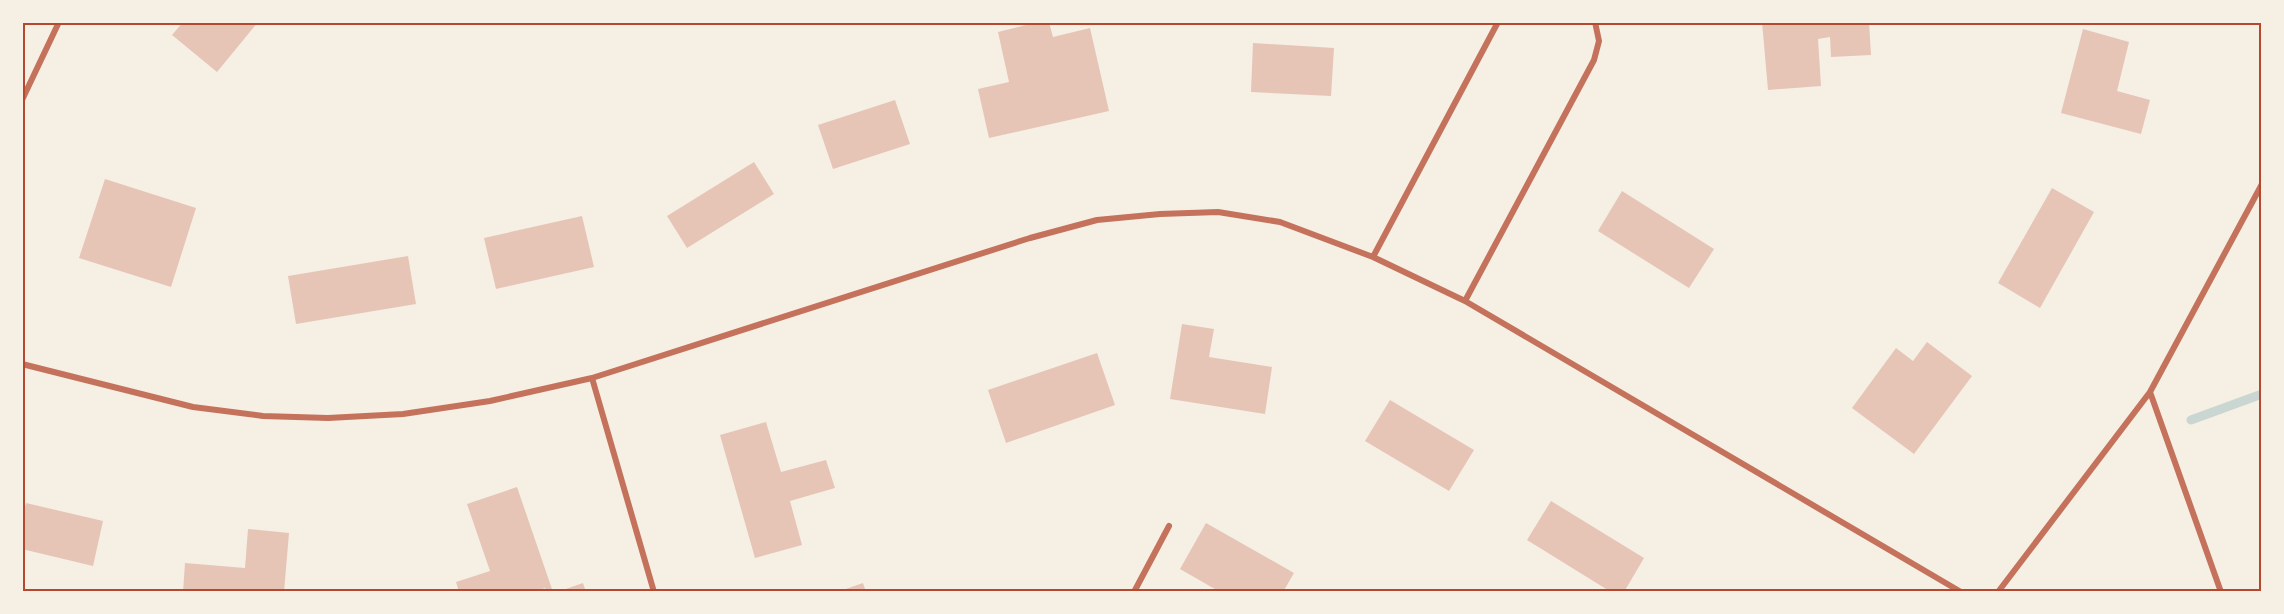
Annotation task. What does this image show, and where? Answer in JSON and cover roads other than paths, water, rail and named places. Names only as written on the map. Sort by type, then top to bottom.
[{"type":"street","points":[[22,100],[59,22]]},
{"type":"street","points":[[1373,257],[1498,22]]},
{"type":"street","points":[[1465,301],[1594,60],[1599,41],[1595,22]]},
{"type":"street","points":[[1998,591],[2150,392],[2262,184]]},
{"type":"street","points":[[22,364],[193,407],[263,416],[328,418],[403,414],[479,402],[592,378],[1030,238],[1097,220],[1160,214],[1218,212],[1280,222],[1373,257],[1465,301],[1961,591]]},
{"type":"street","points":[[592,378],[654,591]]},
{"type":"street","points":[[2150,392],[2221,591]]},
{"type":"street","points":[[1134,591],[1169,526]]},
{"type":"waterway","points":[[2191,420],[2262,394]]}]
